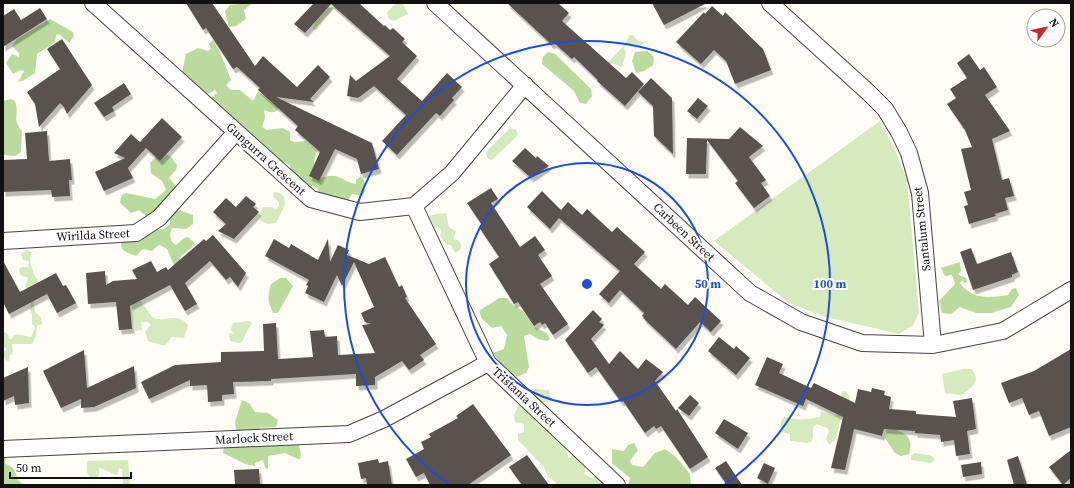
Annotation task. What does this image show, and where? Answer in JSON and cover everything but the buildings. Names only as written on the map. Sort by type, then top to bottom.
[{"type":"street","name":"Gungurra Crescent","points":[[93,3],[310,199],[360,212],[414,206]]},
{"type":"street","name":"Carbeen Street","points":[[435,3],[750,293],[801,322],[862,343],[933,345],[1003,331],[1071,290]]},
{"type":"street","name":"Santalum Street","points":[[770,3],[869,93],[885,109],[899,132],[908,153],[920,193],[933,345]]},
{"type":"street","points":[[414,206],[452,173],[525,85]]},
{"type":"street","name":"Wirilda Street","points":[[3,240],[136,233],[159,218],[236,132]]},
{"type":"street","name":"Tristania Street","points":[[414,206],[488,363],[617,485]]},
{"type":"street","name":"Marlock Street","points":[[3,449],[349,434],[384,419],[488,363]]},
{"type":"green space","points":[[253,3],[244,10],[246,19],[236,26],[229,27],[225,11],[230,5]]},
{"type":"green space","points":[[324,3],[339,3],[316,30],[313,29],[315,20]]},
{"type":"green space","points":[[397,3],[403,4],[408,14],[394,21],[389,19],[387,12]]},
{"type":"green space","points":[[50,19],[73,32],[74,36],[69,43],[59,34],[56,35],[55,42],[37,54],[35,73],[18,82],[24,71],[21,70],[13,74],[6,63],[12,54],[19,57],[19,53],[12,46],[17,39]]},
{"type":"green space","points":[[630,35],[633,35],[638,41],[645,42],[639,47],[628,45],[624,48],[626,54],[622,67],[611,63],[596,79],[593,75],[618,52]]},
{"type":"green space","points":[[213,40],[220,52],[231,80],[226,85],[231,90],[240,90],[252,100],[254,100],[258,91],[279,109],[273,112],[264,110],[265,118],[262,127],[267,130],[283,128],[290,132],[290,140],[294,142],[305,141],[317,151],[314,166],[316,172],[322,178],[327,176],[336,176],[356,184],[356,180],[361,176],[364,180],[365,191],[363,196],[352,194],[344,207],[319,199],[318,189],[304,182],[299,182],[291,174],[290,165],[270,156],[210,99],[217,93],[215,90],[206,95],[181,77],[186,54],[198,48],[208,51],[211,49],[209,44]]},
{"type":"green space","points":[[648,51],[654,57],[653,65],[644,71],[636,73],[632,61],[635,52]]},
{"type":"green space","points":[[548,52],[555,54],[591,89],[592,96],[586,104],[580,103],[574,91],[542,64],[543,57]]},
{"type":"green space","points":[[11,99],[15,101],[17,110],[16,120],[22,131],[21,152],[15,156],[3,155],[3,101]]},
{"type":"green space","points":[[880,121],[895,150],[907,180],[919,313],[913,325],[899,334],[826,317],[789,303],[714,241]]},
{"type":"green space","points":[[510,128],[516,130],[518,135],[492,160],[488,159],[486,155],[487,151]]},
{"type":"green space","points":[[163,153],[171,157],[177,165],[176,170],[169,178],[176,186],[182,197],[177,209],[193,215],[193,224],[186,229],[172,228],[171,230],[171,240],[174,244],[176,245],[184,238],[188,237],[196,244],[181,256],[177,272],[167,249],[159,245],[152,251],[143,249],[136,256],[125,252],[121,245],[123,237],[150,230],[164,229],[170,224],[170,220],[167,218],[147,217],[139,210],[131,213],[120,203],[122,195],[126,193],[155,199],[166,190],[162,181],[151,173],[150,163]]},
{"type":"green space","points":[[274,192],[280,193],[284,197],[285,205],[276,223],[267,224],[260,220],[259,215],[263,207],[271,207],[276,209],[279,206],[279,202],[273,197]]},
{"type":"green space","points":[[446,213],[449,227],[456,231],[454,240],[458,240],[461,244],[461,249],[455,253],[451,245],[447,245],[440,236],[441,230],[439,227],[435,228],[429,216]]},
{"type":"green space","points":[[26,250],[31,251],[30,262],[38,280],[39,287],[33,296],[35,312],[41,317],[42,324],[37,326],[36,336],[32,344],[12,344],[13,354],[10,355],[9,361],[5,360],[3,353],[6,349],[3,347],[3,332],[8,334],[9,339],[12,339],[16,334],[31,337],[35,327],[32,324],[32,314],[30,310],[31,303],[26,294],[25,286],[28,278],[20,275],[19,269],[22,267],[28,267],[29,261],[23,260],[21,253]]},
{"type":"green space","points":[[960,262],[961,271],[958,274],[966,278],[967,281],[965,283],[962,280],[960,283],[965,289],[976,295],[994,297],[1008,295],[1012,289],[1016,288],[1019,295],[1011,307],[991,313],[976,313],[960,307],[951,314],[942,313],[939,301],[955,284],[952,275],[945,276],[941,268]]},
{"type":"green space","points":[[280,278],[286,278],[293,286],[278,313],[273,313],[269,303],[269,291],[271,284]]},
{"type":"green space","points":[[132,289],[153,318],[176,318],[184,321],[188,325],[184,338],[172,337],[165,346],[148,341],[145,331],[151,325],[148,322],[141,322],[142,330],[135,331],[130,290]]},
{"type":"green space","points":[[499,298],[507,298],[513,305],[523,311],[534,327],[547,333],[550,339],[547,341],[538,339],[530,334],[524,336],[529,367],[526,373],[517,377],[505,370],[493,353],[504,349],[507,335],[501,326],[492,328],[482,319],[479,311]]},
{"type":"green space","points":[[249,321],[252,323],[242,342],[239,343],[230,341],[229,333],[233,334],[231,329],[233,323]]},
{"type":"green space","points":[[963,369],[971,369],[974,373],[976,377],[974,384],[961,395],[945,393],[942,374]]},
{"type":"green space","points":[[535,389],[549,390],[552,401],[535,404],[539,418],[535,422],[554,430],[567,443],[565,449],[569,458],[578,457],[586,465],[584,474],[592,478],[596,475],[612,485],[554,485],[556,482],[548,477],[544,467],[518,440],[518,434],[524,432],[524,424],[515,422],[514,415],[519,404],[524,406]]},
{"type":"green space","points":[[845,391],[849,396],[850,402],[842,413],[834,441],[829,445],[826,439],[829,431],[827,428],[817,424],[813,427],[813,438],[811,442],[807,443],[790,441],[790,434],[781,432],[781,421],[785,416],[794,419],[807,419],[820,417],[821,411],[835,416],[838,414],[836,409],[842,392]]},
{"type":"green space","points":[[242,400],[249,403],[255,412],[268,413],[278,420],[276,427],[260,428],[257,434],[298,443],[301,454],[300,459],[285,453],[268,456],[268,469],[265,468],[263,460],[255,463],[255,466],[245,464],[223,453],[225,443],[238,443],[235,422]]},
{"type":"green space","points":[[888,423],[895,426],[897,430],[907,436],[910,442],[909,454],[901,456],[895,453],[885,438]]},
{"type":"green space","points":[[634,443],[638,450],[630,461],[632,465],[643,467],[655,453],[665,449],[676,457],[690,474],[691,485],[628,485],[630,478],[612,463],[612,449],[624,451],[628,445]]},
{"type":"green space","points":[[914,453],[930,455],[935,459],[930,463],[911,460],[911,456]]},
{"type":"green space","points":[[3,456],[6,458],[5,463],[13,468],[19,481],[24,485],[3,485]]},
{"type":"green space","points":[[128,460],[130,485],[123,485],[122,469],[119,468],[117,475],[99,468],[97,478],[93,479],[88,474],[87,461]]}]
